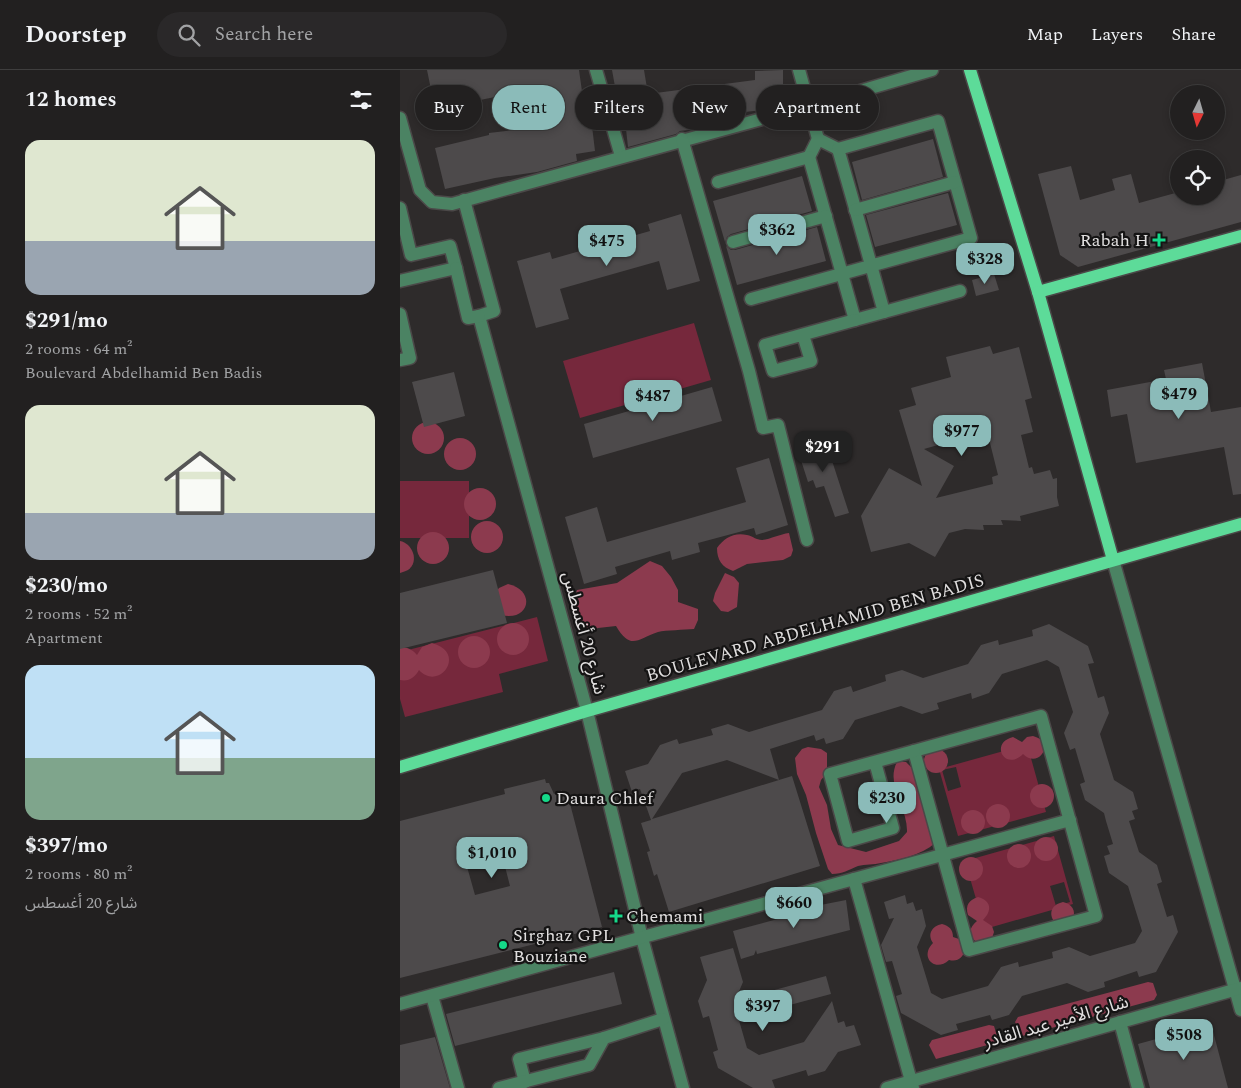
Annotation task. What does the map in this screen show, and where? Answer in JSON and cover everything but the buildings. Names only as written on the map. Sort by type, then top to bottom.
[{"type":"main road","points":[[970,70],[1038,292],[1113,560]]},
{"type":"main road","points":[[1038,292],[1241,236]]},
{"type":"main road","name":"BOULEVARD ABDELHAMID BEN BADIS","points":[[400,767],[587,711],[1241,524]]},
{"type":"street","points":[[596,70],[621,156]]},
{"type":"street","points":[[800,70],[804,85]]},
{"type":"street","points":[[879,86],[932,70]]},
{"type":"street","points":[[400,118],[420,190],[432,202],[452,204],[756,120]]},
{"type":"street","points":[[751,299],[971,238],[938,121],[838,149],[818,139]]},
{"type":"street","points":[[816,130],[818,139],[810,157],[855,320]]},
{"type":"street","points":[[682,139],[749,371],[763,428],[778,425],[807,540]]},
{"type":"street","points":[[838,149],[884,312]]},
{"type":"street","points":[[718,182],[810,157]]},
{"type":"street","points":[[856,210],[956,182]]},
{"type":"street","points":[[400,208],[411,255],[450,246],[468,318],[494,311],[464,200]]},
{"type":"street","points":[[734,242],[826,216]]},
{"type":"street","points":[[400,282],[456,268]]},
{"type":"street","points":[[803,335],[960,291]]},
{"type":"street","points":[[400,314],[410,358],[400,360]]},
{"type":"street","name":"شارع 20 أغسطس","points":[[479,316],[587,711],[642,938],[683,1088]]},
{"type":"street","points":[[1113,560],[1238,989],[1241,1010]]},
{"type":"street","points":[[875,762],[893,828],[848,840],[830,774],[1041,716],[1096,916],[969,950],[914,751]]},
{"type":"street","points":[[400,1004],[1070,820]]},
{"type":"street","points":[[854,879],[912,1085]]},
{"type":"street","name":"شارع الأمير عبد القادر","points":[[887,1088],[912,1085],[1120,1022],[1238,989]]},
{"type":"street","points":[[432,996],[458,1088]]},
{"type":"street","points":[[525,1082],[519,1059],[604,1038],[663,1019]]},
{"type":"street","points":[[1120,1022],[1138,1088]]},
{"type":"street","points":[[499,1088],[589,1065],[604,1038]]},
{"type":"shaded area","points":[[694,323],[711,380],[580,418],[563,361]]},
{"type":"shaded area","points":[[428,422],[440,426],[444,438],[440,450],[428,454],[416,450],[412,438],[416,426]]},
{"type":"shaded area","points":[[460,438],[472,442],[476,454],[472,466],[460,470],[448,466],[444,454],[448,442]]},
{"type":"shaded area","points":[[400,481],[469,481],[469,538],[400,538]]},
{"type":"shaded area","points":[[480,488],[492,492],[496,504],[492,516],[480,520],[468,516],[464,504],[468,492]]},
{"type":"shaded area","points":[[487,521],[499,525],[503,537],[499,549],[487,553],[475,549],[471,537],[475,525]]},
{"type":"shaded area","points":[[433,532],[445,536],[449,548],[445,560],[433,564],[421,560],[417,548],[421,536]]},
{"type":"shaded area","points":[[789,533],[793,550],[791,556],[783,560],[747,564],[733,571],[723,565],[719,559],[717,548],[723,541],[734,535],[742,534],[762,540]]},
{"type":"shaded area","points":[[400,541],[404,542],[411,549],[414,562],[408,570],[400,573]]},
{"type":"shaded area","points":[[650,561],[662,566],[671,577],[678,590],[678,602],[698,609],[698,620],[694,629],[658,632],[639,640],[630,641],[621,634],[616,626],[590,631],[579,624],[573,608],[577,590],[617,583]]},
{"type":"shaded area","points":[[725,573],[734,577],[739,583],[737,607],[728,612],[721,611],[713,601]]},
{"type":"shaded area","points":[[508,584],[523,593],[526,599],[526,605],[523,610],[511,616],[501,615],[493,597],[499,588]]},
{"type":"shaded area","points":[[537,617],[548,661],[499,674],[503,692],[405,717],[400,699],[400,652]]},
{"type":"shaded area","points":[[513,623],[525,627],[529,639],[525,651],[513,655],[501,651],[497,639],[501,627]]},
{"type":"shaded area","points":[[474,636],[486,640],[490,652],[486,664],[474,668],[462,664],[458,652],[462,640]]},
{"type":"shaded area","points":[[432,643],[443,648],[448,655],[449,662],[441,674],[427,676],[419,670],[411,678],[400,680],[400,648],[409,649],[417,655],[422,647]]},
{"type":"shaded area","points":[[1033,736],[1040,739],[1043,744],[1043,753],[1039,757],[1035,759],[1029,758],[1023,754],[1016,759],[1010,760],[1002,754],[1002,745],[1006,740],[1013,737],[1022,742],[1027,737]]},
{"type":"shaded area","points":[[1022,746],[1029,751],[1046,812],[958,836],[939,769]],"holes":[[[956,767],[961,787],[948,791],[942,770]]]},
{"type":"shaded area","points":[[808,747],[821,749],[827,753],[827,773],[821,780],[819,787],[827,805],[831,829],[838,845],[866,852],[899,841],[907,832],[904,814],[895,788],[894,771],[897,762],[906,762],[915,771],[926,818],[935,843],[924,851],[910,856],[878,864],[861,865],[842,873],[832,874],[828,869],[806,795],[797,774],[795,758],[802,749]]},
{"type":"shaded area","points":[[936,749],[944,753],[948,761],[944,769],[936,773],[928,769],[924,761],[928,753]]},
{"type":"shaded area","points":[[1042,784],[1050,788],[1054,796],[1050,804],[1042,808],[1034,804],[1030,796],[1034,788]]},
{"type":"shaded area","points":[[998,804],[1006,808],[1010,816],[1006,824],[998,828],[990,824],[986,816],[990,808]]},
{"type":"shaded area","points":[[973,810],[981,814],[985,822],[981,830],[973,834],[965,830],[961,822],[965,814]]},
{"type":"shaded area","points":[[1054,836],[1073,904],[992,927],[983,923],[965,861]],"holes":[[[1064,882],[1070,902],[1056,906],[1050,886]]]},
{"type":"shaded area","points":[[1046,837],[1054,841],[1058,849],[1054,857],[1046,861],[1038,857],[1034,849],[1038,841]]},
{"type":"shaded area","points":[[1019,844],[1027,848],[1031,856],[1027,864],[1019,868],[1011,864],[1007,856],[1011,848]]},
{"type":"shaded area","points":[[971,857],[979,861],[983,869],[979,877],[971,881],[963,877],[959,869],[963,861]]},
{"type":"shaded area","points":[[978,897],[988,904],[989,910],[983,920],[992,926],[994,932],[992,938],[976,942],[970,931],[977,921],[968,915],[967,906],[970,901]]},
{"type":"shaded area","points":[[1063,902],[1069,904],[1072,908],[1074,913],[1073,919],[1056,924],[1051,914],[1055,905]]},
{"type":"shaded area","points":[[942,924],[950,928],[953,937],[959,939],[965,949],[960,959],[949,960],[939,965],[930,962],[928,953],[933,943],[930,937],[932,931]]},
{"type":"shaded area","points":[[1148,982],[1153,983],[1157,995],[1154,1000],[1022,1036],[1015,1022],[1018,1017]]},
{"type":"shaded area","points":[[989,1025],[994,1026],[998,1039],[995,1043],[936,1059],[929,1045],[932,1040]]},
{"type":"place","name":"Rabah H","points":[[1159,240]]},
{"type":"place","name":"Daura Chlef","points":[[546,798]]},
{"type":"place","name":"Chemami","points":[[616,916]]},
{"type":"place","name":"Sirghaz GPL Bouziane","points":[[503,945]]}]
